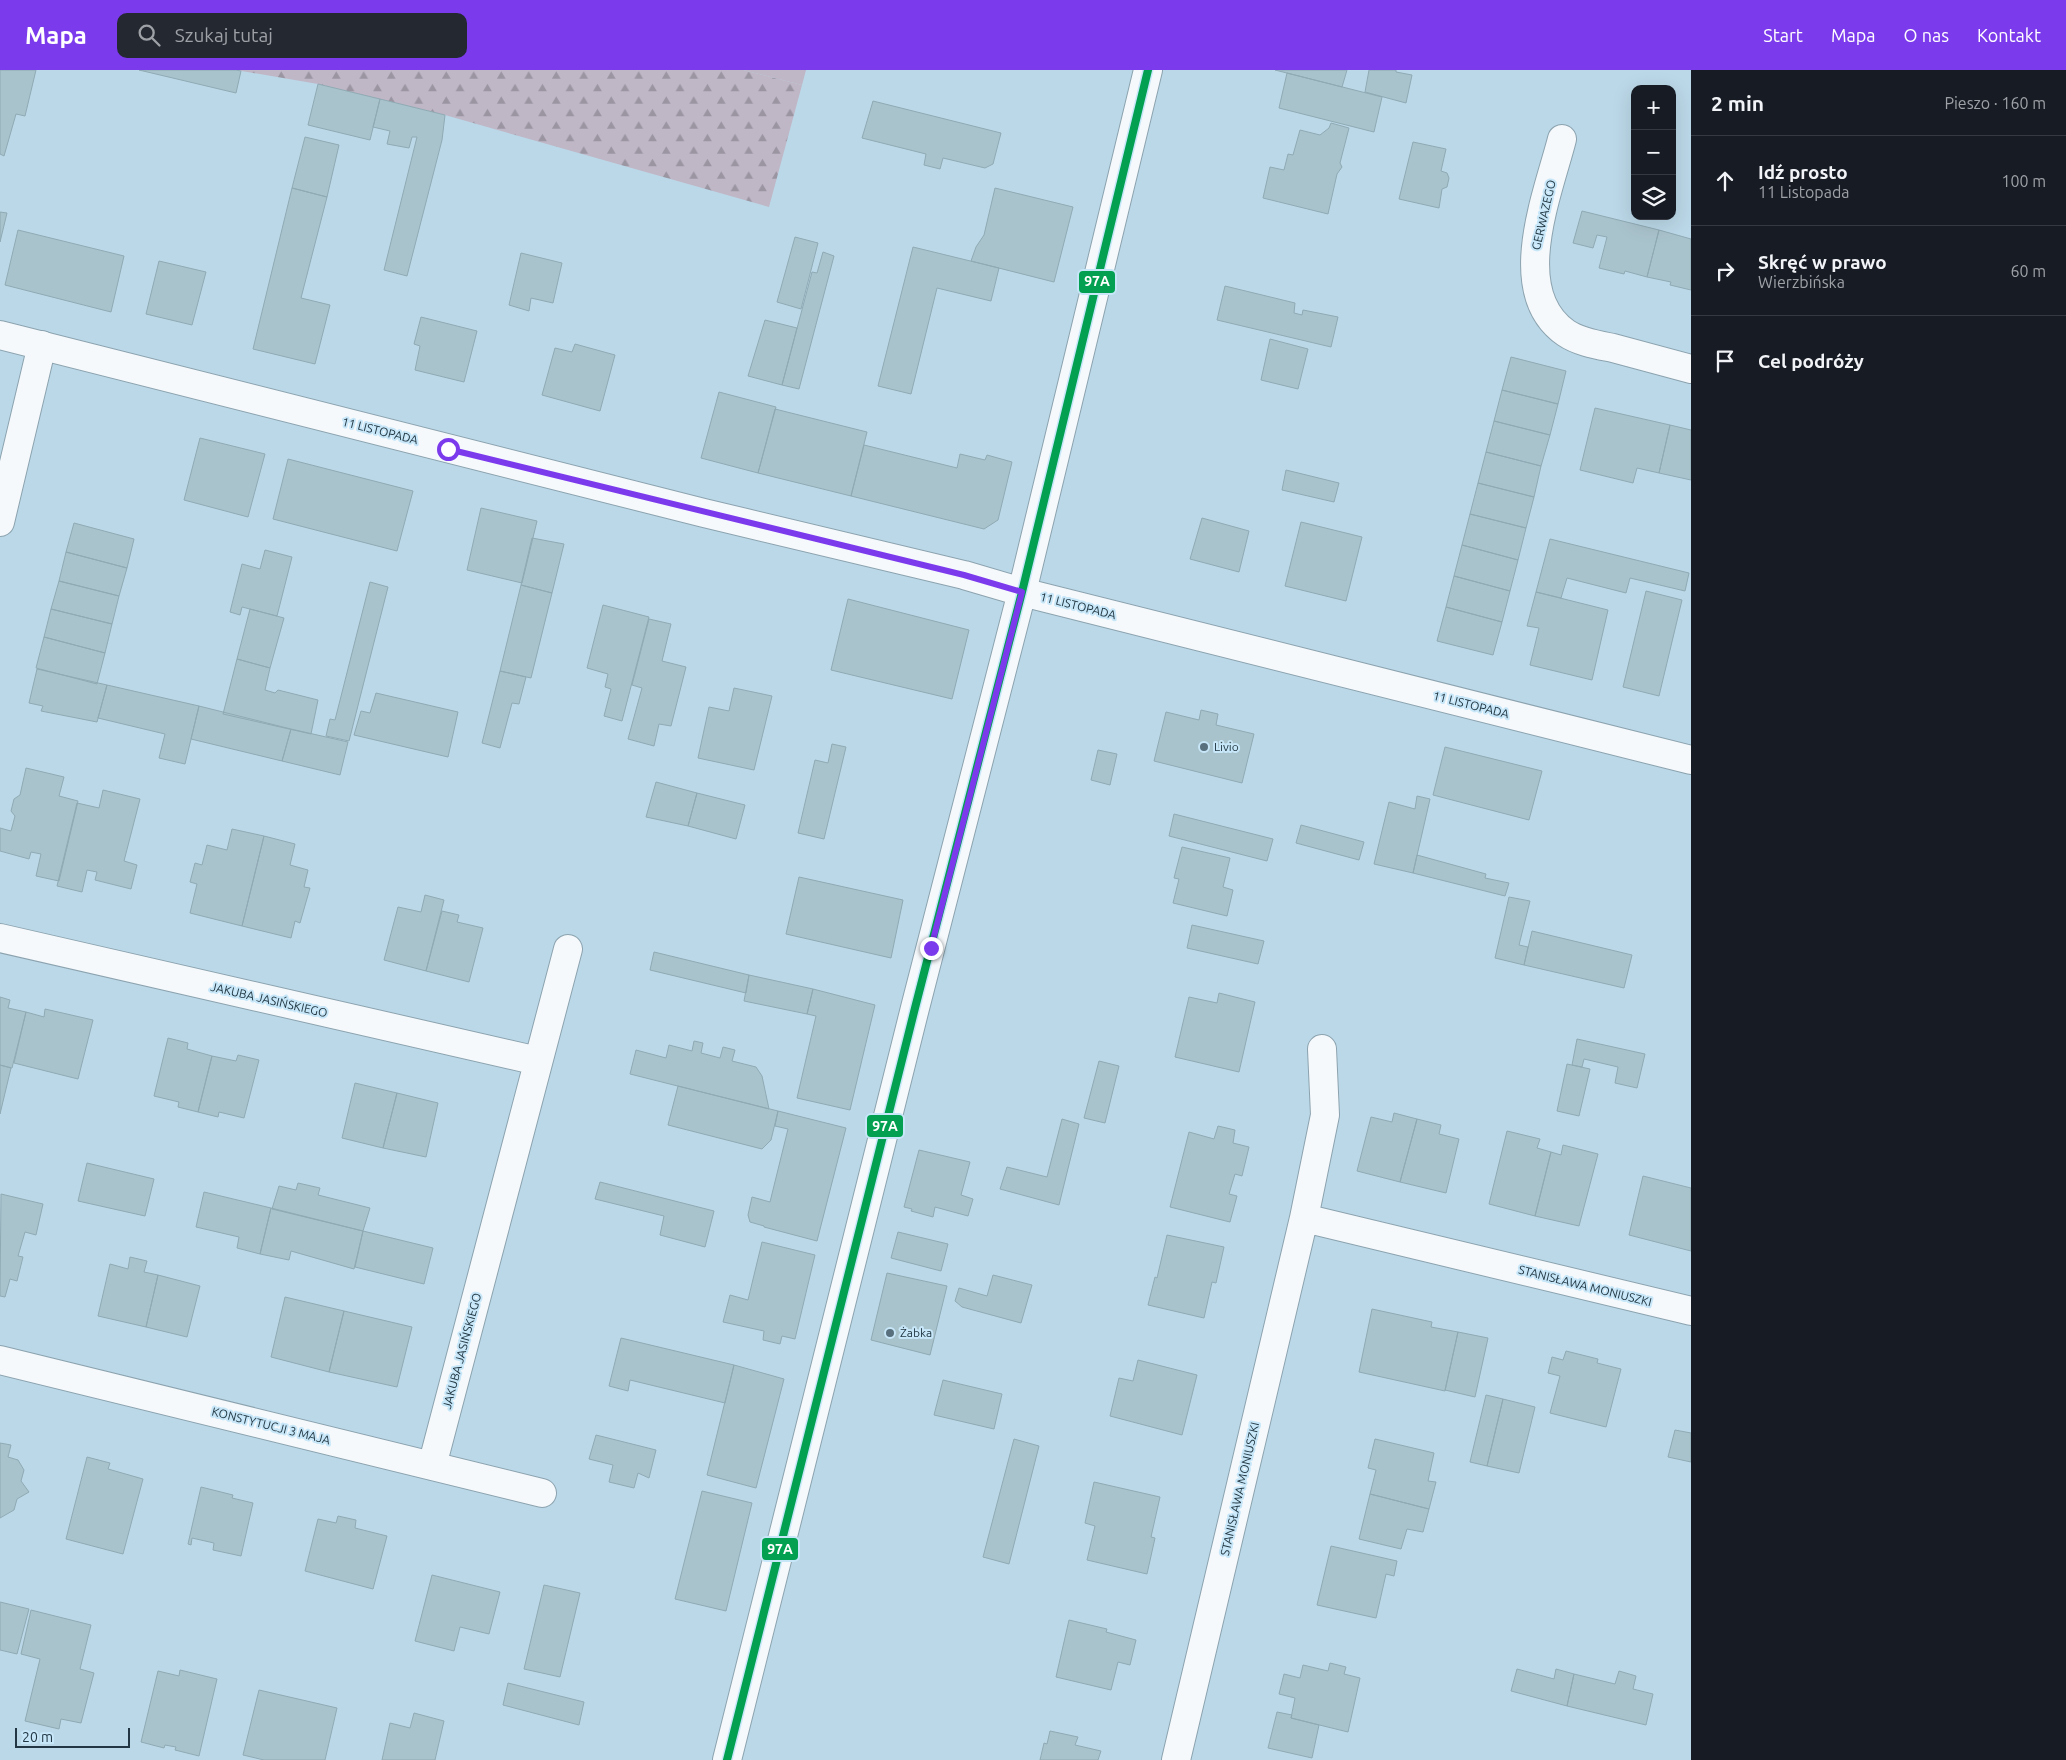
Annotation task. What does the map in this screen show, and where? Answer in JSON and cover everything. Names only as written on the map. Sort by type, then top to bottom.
[{"type":"street","points":[[727,1760],[915,1008],[1022,592],[1148,70]]},
{"type":"street","name":"GERWAZEGO","points":[[1562,139],[1534,258],[1536,284],[1543,304],[1553,321],[1567,333],[1590,342],[1691,369]]},
{"type":"street","name":"11 LISTOPADA","points":[[0,335],[590,484],[964,575],[1022,592],[1691,760]]},
{"type":"street","points":[[0,522],[42,345]]},
{"type":"street","name":"JAKUBA JASIŃSKIEGO","points":[[0,938],[538,1061]]},
{"type":"street","name":"JAKUBA JASIŃSKIEGO","points":[[432,1466],[568,949]]},
{"type":"street","name":"STANISŁAWA MONIUSZKI","points":[[1176,1760],[1304,1218],[1326,1115],[1322,1049]]},
{"type":"street","name":"STANISŁAWA MONIUSZKI","points":[[1304,1218],[1691,1311]]},
{"type":"street","name":"KONSTYTUCJI 3 MAJA","points":[[0,1360],[542,1493]]},
{"type":"green space","points":[[236,70],[743,70],[802,85],[769,207],[445,115],[318,84]]},
{"type":"green space","points":[[743,70],[806,70],[802,85]]},
{"type":"building","points":[[0,70],[36,70],[25,116],[16,114],[4,156],[0,154]]},
{"type":"building","points":[[139,70],[236,70],[241,71],[236,93]]},
{"type":"building","points":[[1275,70],[1347,70],[1342,87]]},
{"type":"building","points":[[1369,70],[1396,70],[1396,72],[1412,75],[1406,103],[1365,92]]},
{"type":"building","points":[[1287,73],[1382,97],[1374,132],[1279,108]]},
{"type":"building","points":[[318,84],[380,99],[370,140],[308,125]]},
{"type":"building","points":[[380,99],[445,115],[442,140],[407,276],[384,270],[417,137],[412,137],[409,148],[387,144],[390,131],[373,127]]},
{"type":"building","points":[[873,101],[1001,133],[993,164],[985,168],[943,158],[940,169],[924,165],[926,154],[862,138]]},
{"type":"building","points":[[1331,123],[1349,128],[1340,163],[1342,167],[1337,174],[1328,214],[1263,198],[1270,167],[1284,170],[1288,154],[1293,155],[1300,130],[1320,135],[1329,128]]},
{"type":"building","points":[[305,137],[339,145],[327,197],[292,188]]},
{"type":"building","points":[[1413,142],[1446,149],[1441,171],[1447,173],[1449,178],[1447,187],[1442,189],[1439,208],[1399,199]]},
{"type":"building","points":[[292,188],[327,197],[301,298],[330,305],[315,364],[253,349]]},
{"type":"building","points":[[995,188],[1073,207],[1054,282],[971,261],[976,247],[984,235]]},
{"type":"building","points":[[1582,211],[1659,230],[1647,277],[1625,271],[1624,274],[1599,268],[1607,237],[1597,235],[1593,248],[1573,243]]},
{"type":"building","points":[[0,212],[7,213],[0,242]]},
{"type":"building","points":[[18,230],[124,256],[111,312],[5,285]]},
{"type":"building","points":[[1659,230],[1691,239],[1691,290],[1670,285],[1671,282],[1647,277]]},
{"type":"building","points":[[795,237],[818,243],[801,309],[777,302]]},
{"type":"building","points":[[913,247],[999,268],[991,301],[937,288],[911,394],[878,386]]},
{"type":"building","points":[[823,252],[834,256],[799,389],[782,385],[812,272],[817,273]]},
{"type":"building","points":[[521,253],[562,263],[553,303],[531,298],[529,311],[509,305]]},
{"type":"building","points":[[159,261],[206,272],[192,325],[146,314]]},
{"type":"building","points":[[1225,286],[1295,303],[1294,313],[1302,315],[1303,310],[1338,317],[1331,347],[1217,320]]},
{"type":"building","points":[[421,317],[477,331],[464,382],[415,370],[420,346],[414,344]]},
{"type":"building","points":[[765,320],[797,328],[782,385],[748,376]]},
{"type":"building","points":[[1270,339],[1308,349],[1298,389],[1261,380]]},
{"type":"building","points":[[575,344],[615,355],[600,411],[542,395],[555,348],[572,352]]},
{"type":"building","points":[[1511,357],[1566,371],[1558,404],[1502,390]]},
{"type":"building","points":[[1502,390],[1558,404],[1550,435],[1494,421]]},
{"type":"building","points":[[719,392],[776,407],[758,473],[701,458]]},
{"type":"building","points":[[1595,408],[1670,425],[1659,473],[1637,468],[1633,483],[1580,470]]},
{"type":"building","points":[[775,409],[867,432],[851,496],[758,473]]},
{"type":"building","points":[[1494,421],[1550,435],[1541,466],[1486,452]]},
{"type":"building","points":[[1670,425],[1691,430],[1691,480],[1659,473]]},
{"type":"building","points":[[200,438],[265,454],[248,517],[184,500]]},
{"type":"building","points":[[864,445],[957,468],[960,454],[985,460],[987,455],[1012,462],[998,520],[984,529],[851,496]]},
{"type":"building","points":[[1486,452],[1541,466],[1534,497],[1478,483]]},
{"type":"building","points":[[288,459],[413,491],[397,551],[273,519]]},
{"type":"building","points":[[1286,470],[1339,483],[1334,502],[1282,490]]},
{"type":"building","points":[[1478,483],[1534,497],[1526,528],[1470,514]]},
{"type":"building","points":[[481,508],[537,521],[522,583],[467,570]]},
{"type":"building","points":[[1470,514],[1526,528],[1518,560],[1462,545]]},
{"type":"building","points":[[1202,518],[1249,531],[1239,572],[1190,559]]},
{"type":"building","points":[[1301,522],[1362,537],[1346,601],[1285,586]]},
{"type":"building","points":[[74,523],[134,539],[127,568],[66,552]]},
{"type":"building","points":[[532,538],[564,544],[552,593],[521,585]]},
{"type":"building","points":[[1550,539],[1689,573],[1685,591],[1630,578],[1626,593],[1567,578],[1561,598],[1536,592]]},
{"type":"building","points":[[1462,545],[1518,560],[1510,591],[1454,576]]},
{"type":"building","points":[[265,550],[292,557],[277,616],[242,607],[240,615],[230,612],[242,564],[260,569]]},
{"type":"building","points":[[66,552],[127,568],[119,596],[59,581]]},
{"type":"building","points":[[1454,576],[1510,591],[1502,622],[1446,607]]},
{"type":"building","points":[[59,581],[119,596],[112,624],[51,609]]},
{"type":"building","points":[[370,582],[388,587],[349,741],[326,736],[330,719],[335,720]]},
{"type":"building","points":[[521,585],[552,593],[531,678],[500,671]]},
{"type":"building","points":[[1646,591],[1682,600],[1659,696],[1623,687]]},
{"type":"building","points":[[1536,592],[1608,610],[1592,680],[1530,665],[1539,628],[1527,626]]},
{"type":"building","points":[[848,599],[969,630],[952,699],[831,670]]},
{"type":"building","points":[[603,605],[649,617],[622,721],[604,716],[611,689],[605,687],[608,674],[587,668]]},
{"type":"building","points":[[1446,607],[1502,622],[1493,655],[1437,641]]},
{"type":"building","points":[[51,609],[112,624],[105,653],[44,637]]},
{"type":"building","points":[[250,609],[284,618],[270,668],[237,659]]},
{"type":"building","points":[[649,619],[671,624],[662,661],[686,667],[671,726],[659,724],[654,746],[628,739],[642,688],[632,685]]},
{"type":"building","points":[[44,637],[105,653],[97,684],[36,668]]},
{"type":"building","points":[[237,659],[270,668],[265,690],[275,693],[278,690],[318,700],[311,734],[223,714]]},
{"type":"building","points":[[37,669],[107,685],[97,722],[41,711],[43,706],[29,703]]},
{"type":"building","points":[[500,671],[526,677],[519,704],[512,703],[500,748],[482,743]]},
{"type":"building","points":[[107,685],[199,706],[185,764],[159,758],[165,734],[98,718]]},
{"type":"building","points":[[734,688],[772,696],[754,770],[698,758],[709,707],[729,711]]},
{"type":"building","points":[[376,693],[458,712],[448,757],[354,735],[361,711],[370,713]]},
{"type":"building","points":[[199,706],[291,729],[282,761],[191,739]]},
{"type":"building","name":"Livio","points":[[1201,710],[1218,714],[1216,725],[1254,734],[1242,783],[1154,761],[1166,712],[1199,720]]},
{"type":"building","points":[[291,729],[348,742],[340,775],[282,761]]},
{"type":"building","points":[[832,744],[846,747],[824,839],[798,833],[815,760],[828,763]]},
{"type":"building","points":[[1445,747],[1542,771],[1529,820],[1433,795]]},
{"type":"building","points":[[1098,750],[1117,754],[1110,785],[1091,780]]},
{"type":"building","points":[[26,768],[64,777],[59,796],[78,801],[59,881],[36,876],[41,854],[31,852],[29,859],[0,851],[0,828],[11,831],[15,816],[11,811],[14,799],[20,795]]},
{"type":"building","points":[[656,782],[697,793],[688,826],[646,817]]},
{"type":"building","points":[[103,790],[140,799],[124,861],[137,865],[131,889],[95,880],[97,872],[87,870],[82,892],[57,886],[77,803],[99,808]]},
{"type":"building","points":[[697,793],[745,805],[736,839],[688,826]]},
{"type":"building","points":[[1417,796],[1430,799],[1413,873],[1374,864],[1389,802],[1415,809]]},
{"type":"building","points":[[1174,814],[1273,839],[1267,861],[1169,836]]},
{"type":"building","points":[[1301,825],[1364,842],[1359,860],[1296,843]]},
{"type":"building","points":[[232,829],[264,836],[242,926],[190,913],[197,884],[190,882],[195,863],[202,865],[207,845],[227,850]]},
{"type":"building","points":[[264,836],[295,844],[290,865],[308,870],[304,887],[310,888],[300,923],[295,921],[291,938],[242,926]]},
{"type":"building","points":[[1182,847],[1230,858],[1223,887],[1233,890],[1227,916],[1173,903],[1179,879],[1174,878]]},
{"type":"building","points":[[1417,855],[1486,874],[1485,878],[1509,883],[1505,896],[1413,873]]},
{"type":"building","points":[[799,877],[903,900],[891,958],[786,934]]},
{"type":"building","points":[[425,895],[444,900],[426,971],[384,960],[398,907],[421,912]]},
{"type":"building","points":[[1509,897],[1530,901],[1519,945],[1528,947],[1524,965],[1495,958]]},
{"type":"building","points":[[442,911],[459,915],[457,922],[483,928],[469,982],[426,971]]},
{"type":"building","points":[[1192,925],[1264,941],[1258,964],[1187,948]]},
{"type":"building","points":[[1532,931],[1632,955],[1624,988],[1524,965]]},
{"type":"building","points":[[654,952],[749,975],[746,993],[650,970]]},
{"type":"building","points":[[749,975],[813,989],[807,1014],[744,1001]]},
{"type":"building","points":[[813,989],[875,1005],[850,1110],[797,1098],[816,1016],[807,1014]]},
{"type":"building","points":[[1219,993],[1255,1002],[1239,1072],[1175,1057],[1189,997],[1217,1003]]},
{"type":"building","points":[[0,997],[10,1000],[8,1008],[26,1012],[12,1068],[0,1065]]},
{"type":"building","points":[[45,1009],[93,1020],[78,1079],[14,1063],[26,1012],[44,1017]]},
{"type":"building","points":[[168,1038],[188,1043],[187,1049],[212,1056],[198,1112],[178,1107],[179,1102],[154,1096]]},
{"type":"building","points":[[1577,1039],[1645,1054],[1637,1088],[1615,1083],[1618,1067],[1584,1059],[1582,1067],[1572,1065]]},
{"type":"building","points":[[694,1041],[703,1043],[701,1053],[720,1058],[723,1047],[735,1050],[732,1061],[756,1067],[762,1076],[769,1109],[630,1074],[636,1050],[666,1058],[669,1045],[692,1051]]},
{"type":"building","points":[[238,1055],[259,1060],[244,1118],[219,1112],[218,1117],[198,1112],[212,1056],[236,1061]]},
{"type":"building","points":[[1099,1061],[1119,1066],[1105,1123],[1084,1118]]},
{"type":"building","points":[[1567,1064],[1590,1069],[1579,1116],[1557,1111]]},
{"type":"building","points":[[0,1065],[11,1068],[0,1114]]},
{"type":"building","points":[[355,1083],[397,1093],[383,1148],[342,1138]]},
{"type":"building","points":[[678,1086],[778,1111],[771,1140],[762,1149],[668,1125]]},
{"type":"building","points":[[397,1093],[438,1103],[426,1157],[383,1148]]},
{"type":"building","points":[[778,1111],[846,1128],[817,1241],[750,1222],[748,1215],[752,1197],[770,1202],[788,1129],[775,1126]]},
{"type":"building","points":[[1394,1113],[1417,1119],[1400,1182],[1357,1171],[1371,1117],[1392,1122]]},
{"type":"building","points":[[1062,1119],[1079,1124],[1059,1205],[1000,1189],[1007,1167],[1047,1177]]},
{"type":"building","points":[[1417,1119],[1441,1125],[1439,1134],[1459,1139],[1446,1193],[1400,1182]]},
{"type":"building","points":[[1218,1126],[1235,1130],[1233,1143],[1249,1147],[1242,1176],[1235,1174],[1229,1194],[1237,1196],[1230,1222],[1170,1207],[1189,1132],[1214,1139]]},
{"type":"building","points":[[1507,1131],[1540,1139],[1537,1148],[1551,1152],[1535,1216],[1489,1204]]},
{"type":"building","points":[[1563,1145],[1598,1154],[1579,1226],[1535,1216],[1551,1152],[1561,1155]]},
{"type":"building","points":[[919,1150],[970,1162],[961,1195],[973,1199],[968,1216],[935,1207],[933,1217],[904,1207]]},
{"type":"building","points":[[87,1163],[154,1179],[145,1216],[78,1201]]},
{"type":"building","points":[[1643,1176],[1691,1188],[1691,1251],[1629,1235]]},
{"type":"building","points":[[600,1182],[714,1211],[705,1247],[660,1235],[664,1216],[595,1199]]},
{"type":"building","points":[[298,1183],[320,1188],[318,1195],[370,1208],[363,1231],[272,1209],[279,1186],[296,1190]]},
{"type":"building","points":[[204,1192],[271,1208],[260,1254],[237,1248],[239,1237],[196,1227]]},
{"type":"building","points":[[1,1194],[43,1204],[36,1235],[25,1232],[18,1256],[23,1257],[17,1281],[10,1279],[5,1297],[0,1296]]},
{"type":"building","points":[[271,1208],[363,1231],[354,1269],[291,1251],[289,1260],[260,1254]]},
{"type":"building","points":[[363,1231],[433,1248],[424,1284],[355,1267]]},
{"type":"building","points":[[898,1232],[948,1244],[941,1271],[891,1258]]},
{"type":"building","points":[[1167,1235],[1224,1247],[1216,1283],[1212,1282],[1204,1318],[1148,1305],[1155,1277],[1157,1278]]},
{"type":"building","points":[[762,1242],[815,1255],[795,1339],[782,1336],[780,1344],[763,1340],[764,1331],[723,1322],[730,1295],[748,1300]]},
{"type":"building","points":[[130,1257],[147,1261],[144,1272],[158,1275],[146,1327],[98,1316],[110,1264],[128,1269]]},
{"type":"building","points":[[887,1273],[947,1286],[930,1355],[871,1340]]},
{"type":"building","points":[[158,1275],[200,1286],[187,1337],[146,1327]]},
{"type":"building","points":[[993,1275],[1032,1285],[1021,1323],[962,1307],[955,1301],[959,1288],[987,1296]]},
{"type":"building","points":[[285,1297],[344,1311],[329,1372],[271,1357]]},
{"type":"building","points":[[1372,1309],[1432,1322],[1431,1327],[1458,1332],[1445,1391],[1359,1372]]},
{"type":"building","points":[[344,1311],[412,1327],[397,1387],[329,1372]]},
{"type":"building","points":[[1458,1332],[1488,1338],[1475,1397],[1445,1390]]},
{"type":"building","points":[[621,1338],[734,1365],[725,1403],[630,1380],[628,1391],[609,1386]]},
{"type":"building","points":[[1566,1351],[1598,1359],[1597,1363],[1621,1369],[1606,1427],[1550,1413],[1560,1376],[1548,1373],[1552,1357],[1563,1360]]},
{"type":"building","points":[[1138,1360],[1197,1375],[1182,1435],[1110,1416],[1119,1378],[1133,1381]]},
{"type":"building","points":[[734,1365],[784,1379],[756,1488],[707,1475]]},
{"type":"building","points":[[943,1380],[1002,1394],[994,1429],[934,1415]]},
{"type":"building","points":[[1486,1395],[1503,1399],[1487,1466],[1470,1462]]},
{"type":"building","points":[[1503,1399],[1535,1407],[1519,1473],[1487,1466]]},
{"type":"building","points":[[1675,1430],[1691,1433],[1691,1462],[1668,1457]]},
{"type":"building","points":[[596,1435],[656,1450],[649,1478],[638,1473],[634,1488],[609,1482],[613,1465],[589,1459]]},
{"type":"building","points":[[1014,1439],[1039,1446],[1009,1564],[983,1557]]},
{"type":"building","points":[[1375,1439],[1434,1453],[1428,1481],[1436,1482],[1429,1509],[1370,1494],[1376,1470],[1368,1468]]},
{"type":"building","points":[[0,1443],[11,1445],[8,1457],[18,1460],[24,1470],[21,1481],[29,1492],[17,1499],[14,1510],[0,1518]]},
{"type":"building","points":[[87,1457],[110,1463],[108,1469],[143,1479],[123,1554],[66,1539]]},
{"type":"building","points":[[1094,1482],[1160,1497],[1151,1537],[1155,1538],[1147,1574],[1087,1560],[1095,1526],[1085,1523]]},
{"type":"building","points":[[201,1487],[233,1495],[232,1498],[253,1503],[241,1556],[213,1550],[214,1543],[192,1538],[191,1545],[188,1544]]},
{"type":"building","points":[[702,1491],[752,1503],[726,1611],[675,1599]]},
{"type":"building","points":[[1370,1494],[1429,1509],[1423,1532],[1407,1529],[1401,1549],[1359,1539]]},
{"type":"building","points":[[338,1516],[356,1520],[355,1528],[387,1536],[373,1589],[305,1571],[318,1519],[336,1523]]},
{"type":"building","points":[[1331,1546],[1397,1561],[1394,1576],[1386,1574],[1376,1618],[1317,1605]]},
{"type":"building","points":[[432,1575],[500,1592],[489,1634],[460,1627],[454,1651],[415,1641]]},
{"type":"building","points":[[544,1585],[580,1593],[560,1677],[524,1669]]},
{"type":"building","points":[[0,1602],[29,1609],[17,1654],[0,1650]]},
{"type":"building","points":[[31,1610],[91,1625],[80,1669],[94,1673],[81,1723],[61,1719],[59,1729],[25,1721],[40,1659],[21,1654]]},
{"type":"building","points":[[1069,1620],[1107,1629],[1106,1632],[1136,1640],[1130,1665],[1118,1662],[1111,1690],[1056,1677]]},
{"type":"building","points":[[1330,1663],[1346,1667],[1344,1674],[1360,1678],[1348,1732],[1291,1718],[1295,1698],[1279,1694],[1284,1674],[1300,1678],[1303,1665],[1328,1671]]},
{"type":"building","points":[[1517,1669],[1554,1679],[1556,1669],[1574,1674],[1567,1706],[1511,1691]]},
{"type":"building","points":[[180,1670],[217,1679],[199,1756],[175,1750],[176,1747],[165,1745],[164,1748],[141,1742],[158,1671],[179,1676]]},
{"type":"building","points":[[1619,1671],[1636,1676],[1633,1689],[1653,1694],[1646,1725],[1567,1706],[1574,1674],[1615,1684]]},
{"type":"building","points":[[508,1683],[584,1702],[579,1725],[503,1705]]},
{"type":"building","points":[[259,1690],[337,1708],[325,1760],[264,1760],[243,1755]]},
{"type":"building","points":[[1277,1712],[1292,1715],[1291,1718],[1319,1725],[1312,1758],[1268,1748]]},
{"type":"building","points":[[414,1713],[444,1721],[435,1760],[382,1760],[390,1723],[410,1728]]},
{"type":"building","points":[[1050,1731],[1078,1737],[1075,1745],[1101,1751],[1098,1760],[1040,1760],[1044,1743],[1047,1744]]},
{"type":"transit line","name":"97A","points":[[727,1760],[915,1008],[1022,592],[1148,70]]},
{"type":"place","name":"Livio","points":[[1204,747]]},
{"type":"place","name":"Żabka","points":[[890,1333]]},
{"type":"route","points":[[448,449],[964,575],[1022,592],[931,948]]}]
